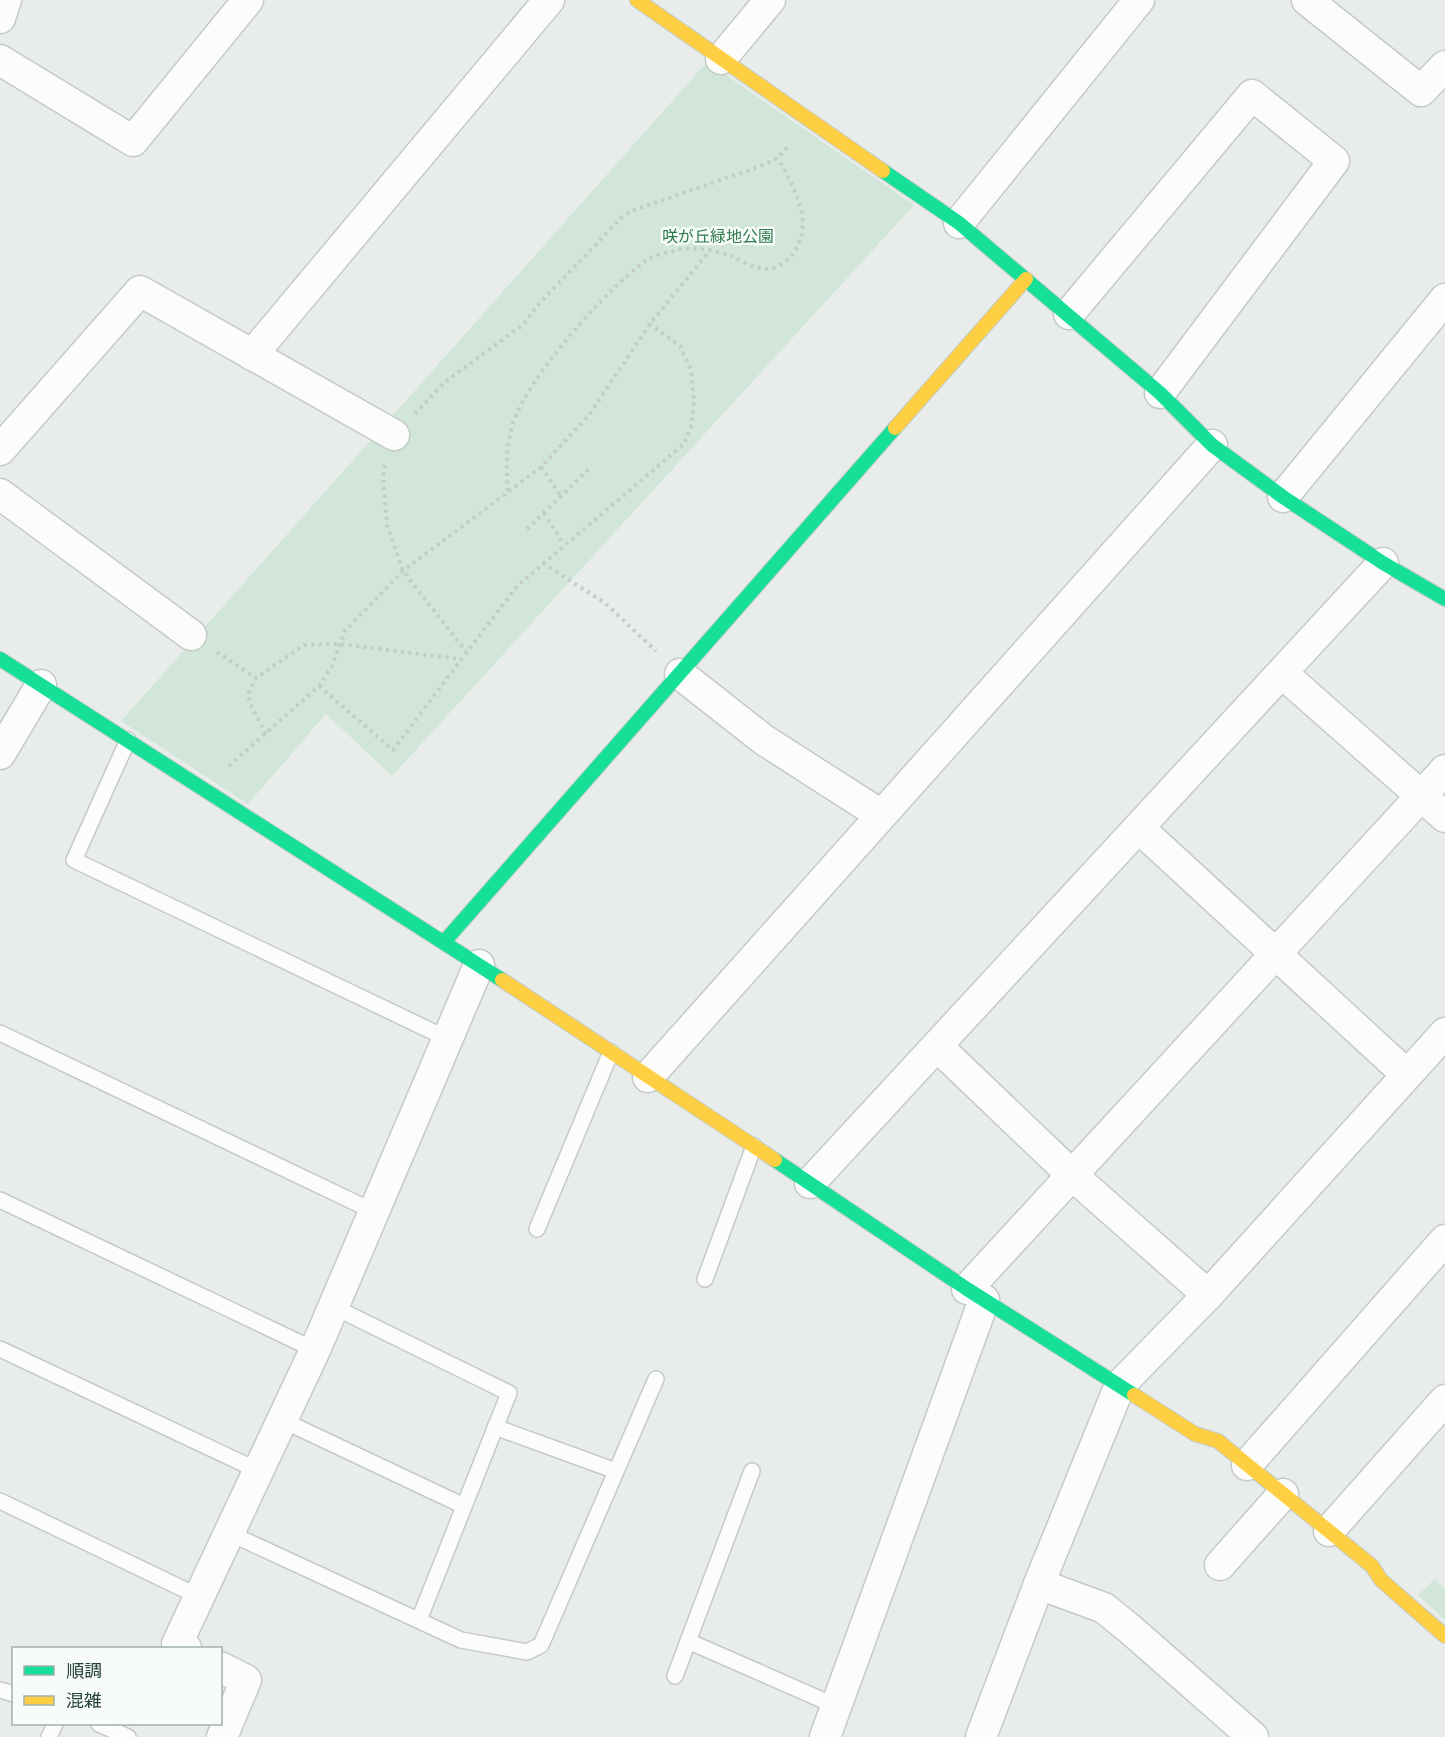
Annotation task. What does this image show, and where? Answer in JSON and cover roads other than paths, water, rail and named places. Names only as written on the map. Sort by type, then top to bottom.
[{"type":"street","points":[[0,18],[6,0]]},
{"type":"street","points":[[0,60],[133,141],[248,0]]},
{"type":"street","points":[[252,355],[549,0]]},
{"type":"street","points":[[637,0],[959,223],[1160,393],[1212,445],[1283,498],[1383,563],[1442,592]]},
{"type":"street","points":[[721,59],[770,0]]},
{"type":"street","points":[[959,223],[1139,0]]},
{"type":"street","points":[[1307,0],[1421,92],[1445,66]]},
{"type":"street","points":[[1069,314],[1252,95],[1334,161],[1160,393]]},
{"type":"street","points":[[444,942],[1026,279]]},
{"type":"street","points":[[0,450],[140,291],[394,435]]},
{"type":"street","points":[[1283,498],[1445,299]]},
{"type":"street","points":[[648,1077],[1212,445]]},
{"type":"street","points":[[0,494],[191,634]]},
{"type":"street","points":[[810,1183],[1383,563]]},
{"type":"street","points":[[0,659],[444,942],[975,1294],[1195,1434],[1218,1442],[1372,1566],[1381,1580],[1445,1636]]},
{"type":"street","points":[[1282,673],[1445,817]]},
{"type":"street","points":[[680,674],[764,740],[881,815]]},
{"type":"street","points":[[0,754],[41,685]]},
{"type":"street","points":[[825,1737],[975,1294],[1072,1175],[1445,770]]},
{"type":"street","points":[[1139,828],[1406,1074]]},
{"type":"street","points":[[184,1647],[177,1644],[315,1350],[479,965]]},
{"type":"street","points":[[981,1737],[1039,1584],[1120,1385],[1208,1295],[1445,1033]]},
{"type":"street","points":[[937,1046],[1072,1175],[1208,1295]]},
{"type":"street","points":[[1247,1465],[1445,1240]]},
{"type":"street","points":[[1329,1532],[1445,1400]]},
{"type":"street","points":[[1220,1565],[1283,1494]]},
{"type":"street","points":[[1039,1584],[1104,1608],[1253,1737]]},
{"type":"street","points":[[222,1668],[246,1680],[222,1737]]},
{"type":"lane","points":[[128,740],[74,860],[448,1039]]},
{"type":"lane","points":[[0,1033],[375,1212]]},
{"type":"lane","points":[[537,1228],[611,1052]]},
{"type":"lane","points":[[705,1280],[754,1146]]},
{"type":"lane","points":[[0,1200],[315,1350]]},
{"type":"lane","points":[[334,1307],[509,1393],[419,1620]]},
{"type":"lane","points":[[0,1349],[259,1471]]},
{"type":"lane","points":[[229,1533],[461,1640],[527,1652],[541,1645],[656,1379]]},
{"type":"lane","points":[[282,1420],[464,1506]]},
{"type":"lane","points":[[495,1427],[616,1472]]},
{"type":"lane","points":[[675,1676],[752,1472]]},
{"type":"lane","points":[[0,1501],[200,1597]]},
{"type":"lane","points":[[688,1641],[836,1706]]},
{"type":"lane","points":[[101,1725],[128,1737]]},
{"type":"park label","name":"咲が丘緑地公園","points":[[718,236]]}]
